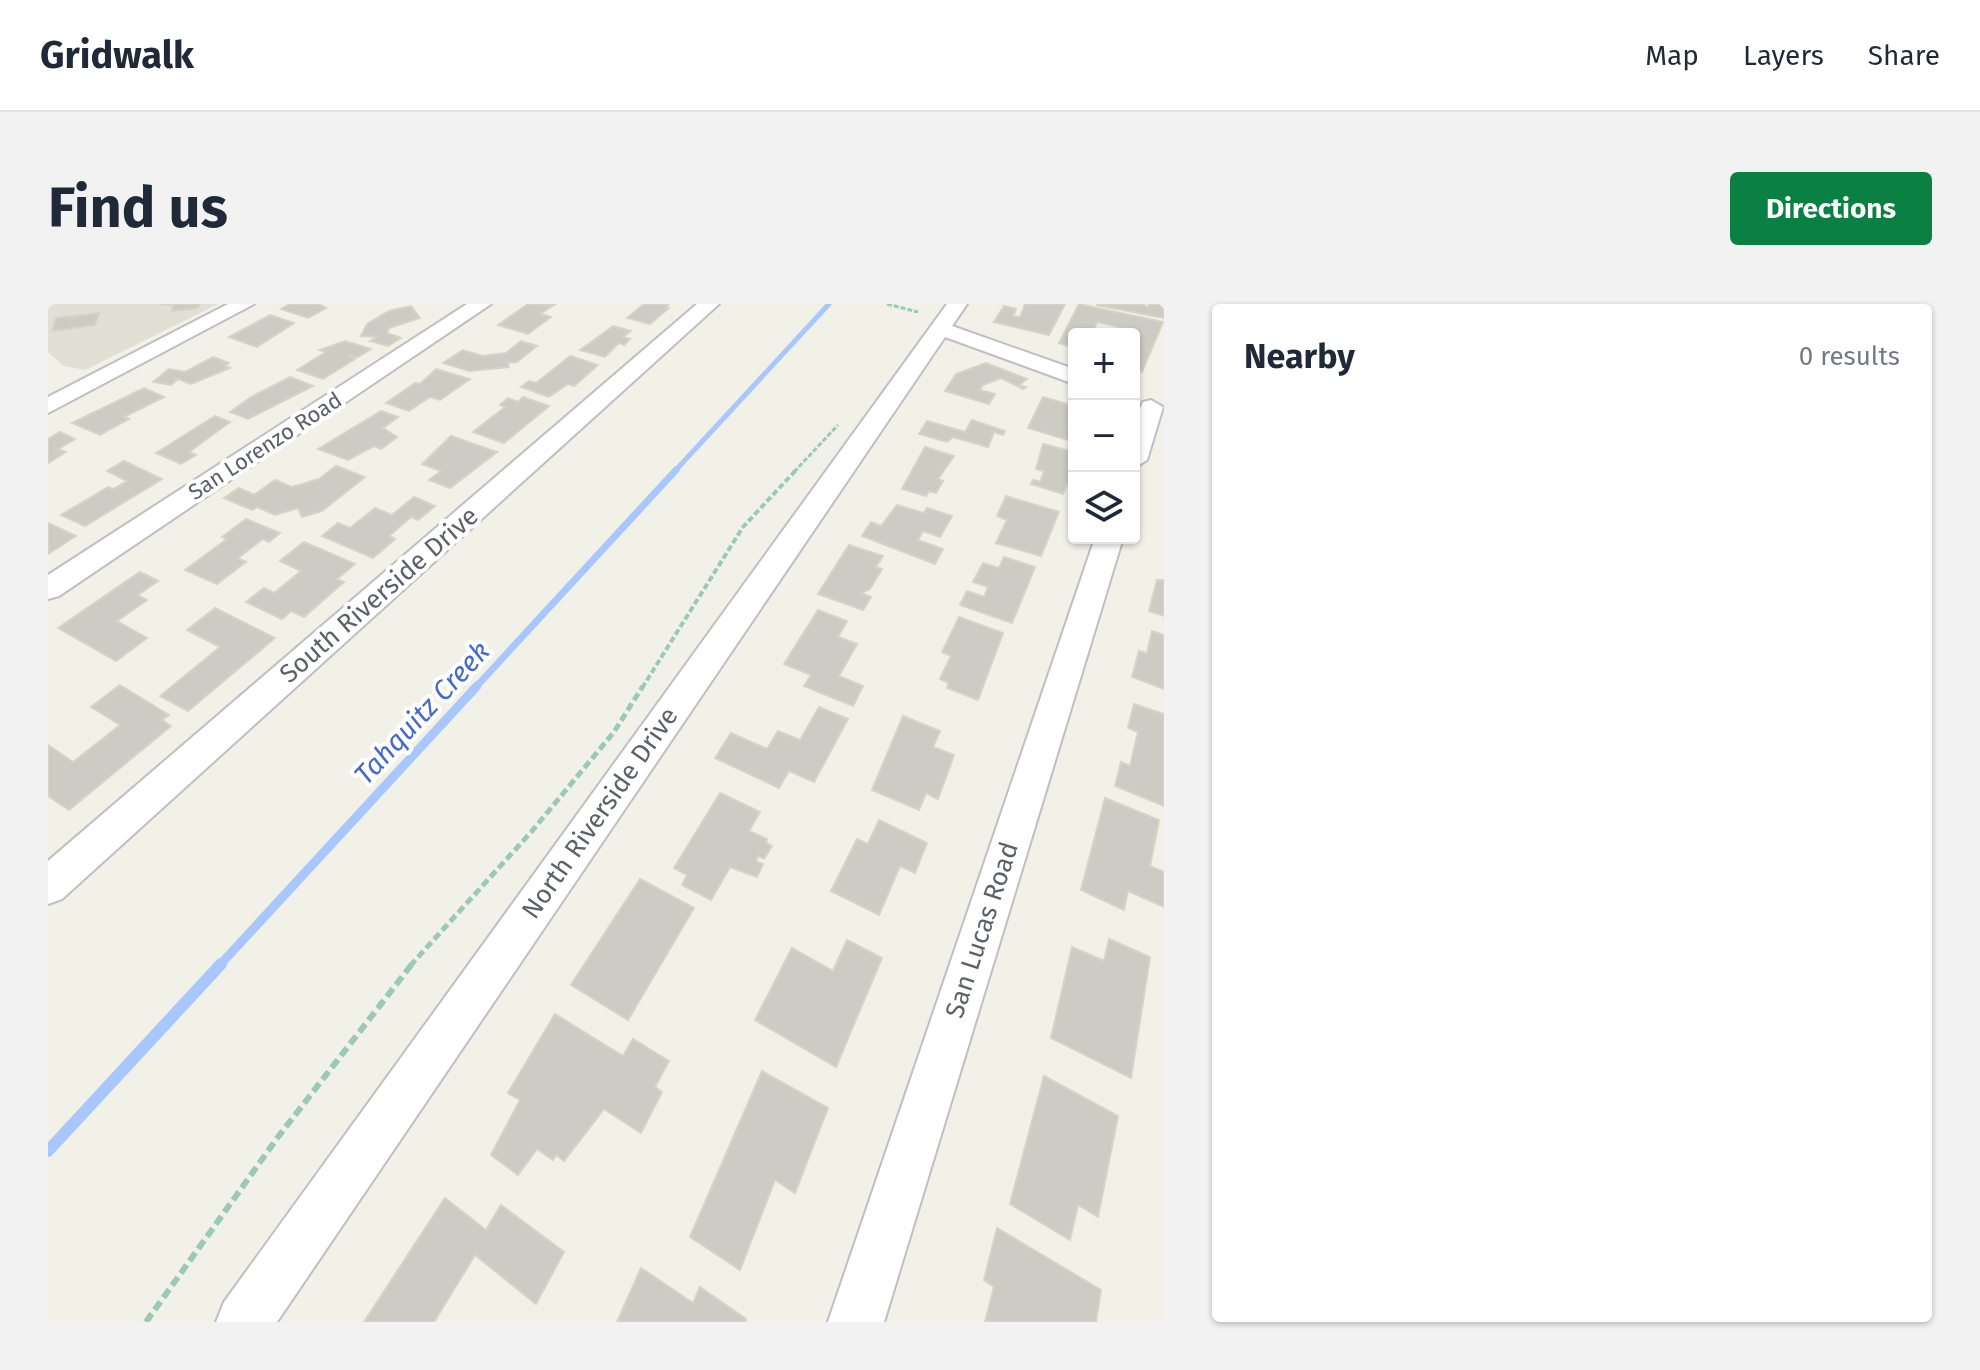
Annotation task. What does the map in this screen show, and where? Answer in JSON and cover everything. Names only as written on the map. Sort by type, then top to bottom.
[{"type":"street","points":[[48,406],[244,304]]},
{"type":"street","name":"San Lorenzo Road","points":[[48,589],[481,304]]},
{"type":"street","name":"South Riverside Drive","points":[[48,886],[709,304]]},
{"type":"street","points":[[930,314],[1068,374]]},
{"type":"street","name":"North Riverside Drive","points":[[244,1322],[930,314]]},
{"type":"street","points":[[48,379],[79,390]]},
{"type":"street","points":[[1140,440],[1150,406]]},
{"type":"street","name":"San Lucas Road","points":[[856,1322],[1107,544]]},
{"type":"path","points":[[887,304],[930,314]]},
{"type":"path","points":[[146,1322],[278,1137],[431,939],[532,831],[614,732],[743,527],[773,491],[847,416]]},
{"type":"shaded area","points":[[48,304],[218,304],[85,370],[64,366],[48,352]]},
{"type":"building","points":[[158,304],[199,304],[198,308],[172,311],[173,305]]},
{"type":"building","points":[[290,304],[319,304],[326,308],[308,318],[281,309]]},
{"type":"building","points":[[528,304],[554,305],[540,314],[551,317],[528,334],[498,325]]},
{"type":"building","points":[[644,304],[669,304],[666,307],[669,308],[650,324],[627,318]]},
{"type":"building","points":[[1025,304],[1065,304],[1049,335],[994,322],[1004,306],[1016,309],[1013,316],[1020,317]]},
{"type":"building","points":[[1079,304],[1163,322],[1142,372],[1140,328],[1097,322],[1094,328],[1068,328],[1068,346],[1059,343]]},
{"type":"building","points":[[1142,304],[1148,307],[1150,304],[1164,304],[1164,318],[1096,305]]},
{"type":"building","points":[[411,306],[420,318],[389,328],[387,333],[401,338],[388,346],[370,341],[377,337],[361,336],[367,324],[389,311]]},
{"type":"building","points":[[99,313],[95,325],[52,331],[56,318]]},
{"type":"building","points":[[270,315],[294,323],[257,347],[229,337]]},
{"type":"building","points":[[613,326],[631,331],[623,337],[630,339],[624,345],[619,343],[605,357],[580,350]]},
{"type":"building","points":[[345,341],[371,349],[358,357],[347,356],[355,359],[323,379],[297,370],[326,352],[320,350]]},
{"type":"building","points":[[521,341],[537,346],[517,362],[508,363],[509,367],[469,371],[443,363],[463,350],[482,356],[506,353]]},
{"type":"building","points":[[570,356],[598,365],[574,386],[568,384],[549,397],[521,387],[529,381],[536,383]]},
{"type":"building","points":[[213,357],[229,363],[225,366],[230,368],[191,384],[178,379],[171,385],[153,382],[169,369],[185,372]]},
{"type":"building","points":[[986,363],[1027,379],[1019,385],[1026,387],[1023,389],[1001,378],[983,385],[980,390],[995,394],[989,404],[945,391],[956,374]]},
{"type":"building","points":[[436,369],[470,379],[440,400],[430,397],[409,411],[386,403],[415,383],[420,384]]},
{"type":"building","points":[[290,377],[313,386],[248,419],[230,412],[251,397]]},
{"type":"building","points":[[144,388],[164,397],[124,417],[129,419],[100,435],[72,423]]},
{"type":"building","points":[[523,397],[549,406],[504,443],[473,432],[505,407],[500,405],[508,398],[518,402]]},
{"type":"building","points":[[1043,397],[1068,404],[1068,440],[1028,428]]},
{"type":"building","points":[[381,411],[398,417],[383,428],[397,437],[381,449],[374,446],[348,460],[318,449]]},
{"type":"building","points":[[215,416],[230,422],[189,452],[196,455],[181,464],[156,453]]},
{"type":"building","points":[[972,420],[1005,431],[1003,435],[994,432],[988,447],[953,437],[947,442],[919,434],[927,421],[965,432]]},
{"type":"building","points":[[60,432],[75,439],[58,449],[66,452],[48,463],[48,439]]},
{"type":"building","points":[[451,436],[497,452],[450,488],[429,480],[441,471],[422,464]]},
{"type":"building","points":[[1043,444],[1068,450],[1068,482],[1063,494],[1031,484],[1033,480],[1040,482],[1044,471],[1036,469]]},
{"type":"building","points":[[925,447],[954,456],[938,479],[943,481],[936,493],[929,491],[926,496],[902,489]]},
{"type":"building","points":[[124,461],[162,479],[85,526],[61,515],[108,487],[113,489],[127,481],[107,471]]},
{"type":"building","points":[[336,466],[365,477],[322,511],[302,517],[298,508],[275,515],[257,507],[252,510],[224,498],[239,488],[254,495],[275,480],[292,487],[319,479]]},
{"type":"building","points":[[1006,496],[1059,512],[1041,556],[996,543],[1007,520],[997,516]]},
{"type":"building","points":[[414,497],[435,506],[418,520],[411,517],[389,536],[395,539],[373,558],[322,536],[338,523],[350,528],[375,508],[392,515]]},
{"type":"building","points":[[897,505],[924,513],[927,508],[952,516],[940,537],[923,531],[918,540],[943,549],[935,564],[862,536],[871,522],[881,526]]},
{"type":"building","points":[[246,519],[280,533],[269,542],[263,539],[238,558],[246,562],[217,584],[185,570],[227,539],[222,537]]},
{"type":"building","points":[[48,523],[76,536],[48,554]]},
{"type":"building","points":[[304,542],[355,564],[337,579],[344,582],[304,617],[291,611],[282,619],[246,602],[264,588],[274,593],[301,571],[280,561]]},
{"type":"building","points":[[849,545],[883,556],[876,567],[882,569],[870,589],[861,593],[871,597],[863,610],[818,594]]},
{"type":"building","points":[[1004,557],[1035,567],[1012,623],[960,605],[967,591],[984,597],[988,587],[973,582],[983,563],[999,568]]},
{"type":"building","points":[[140,572],[158,581],[138,595],[147,600],[117,621],[147,638],[116,661],[58,628]]},
{"type":"building","points":[[1157,580],[1164,580],[1164,616],[1149,611]]},
{"type":"building","points":[[215,608],[275,638],[188,711],[160,696],[220,647],[187,630]]},
{"type":"building","points":[[818,610],[847,621],[838,637],[857,644],[839,676],[863,686],[853,706],[804,686],[811,675],[784,664]]},
{"type":"building","points":[[959,617],[1003,633],[978,700],[947,688],[949,683],[940,679],[951,656],[942,652]]},
{"type":"building","points":[[1152,631],[1164,635],[1164,689],[1132,677],[1139,651],[1147,653]]},
{"type":"building","points":[[120,685],[169,715],[162,720],[171,726],[69,810],[48,796],[48,745],[73,762],[120,725],[91,707]]},
{"type":"building","points":[[1134,704],[1164,714],[1164,806],[1115,786],[1121,762],[1130,766],[1138,732],[1128,728]]},
{"type":"building","points":[[819,707],[848,719],[814,782],[789,771],[779,788],[715,758],[731,733],[767,749],[778,731],[800,740]]},
{"type":"building","points":[[903,716],[940,731],[933,747],[954,755],[938,799],[926,793],[919,810],[872,790]]},
{"type":"building","points":[[720,793],[760,812],[749,831],[767,839],[766,843],[772,846],[764,859],[758,856],[756,861],[763,864],[757,877],[730,867],[711,900],[682,885],[687,875],[674,868]]},
{"type":"building","points":[[1105,798],[1159,820],[1150,866],[1164,872],[1164,907],[1128,891],[1124,910],[1081,890]]},
{"type":"building","points":[[879,820],[927,843],[915,873],[900,866],[879,915],[831,891],[857,839],[868,844]]},
{"type":"building","points":[[640,879],[694,908],[628,1020],[571,985]]},
{"type":"building","points":[[1109,939],[1150,957],[1131,1078],[1051,1038],[1072,947],[1104,961]]},
{"type":"building","points":[[847,940],[882,958],[836,1067],[755,1020],[792,948],[833,971]]},
{"type":"building","points":[[555,1014],[623,1056],[633,1039],[669,1061],[655,1087],[662,1092],[641,1133],[604,1109],[564,1161],[556,1155],[553,1160],[537,1149],[518,1175],[491,1155],[520,1100],[508,1093]]},
{"type":"building","points":[[762,1071],[828,1108],[795,1193],[775,1180],[740,1270],[690,1237]]},
{"type":"building","points":[[1044,1076],[1118,1116],[1098,1217],[1078,1205],[1070,1240],[1010,1204]]},
{"type":"building","points":[[445,1198],[486,1230],[501,1205],[564,1252],[536,1304],[475,1255],[434,1322],[364,1322]]},
{"type":"building","points":[[997,1228],[1101,1290],[1096,1322],[985,1322],[994,1287],[984,1280]]},
{"type":"building","points":[[641,1268],[693,1303],[700,1287],[746,1319],[745,1322],[617,1322]]},
{"type":"waterway","name":"Tahquitz Creek","points":[[674,472],[829,304]]},
{"type":"waterway","name":"Tahquitz Creek","points":[[475,688],[676,470]]},
{"type":"waterway","name":"Tahquitz Creek","points":[[219,966],[477,686]]},
{"type":"waterway","name":"Tahquitz Creek","points":[[48,1151],[221,964]]}]
